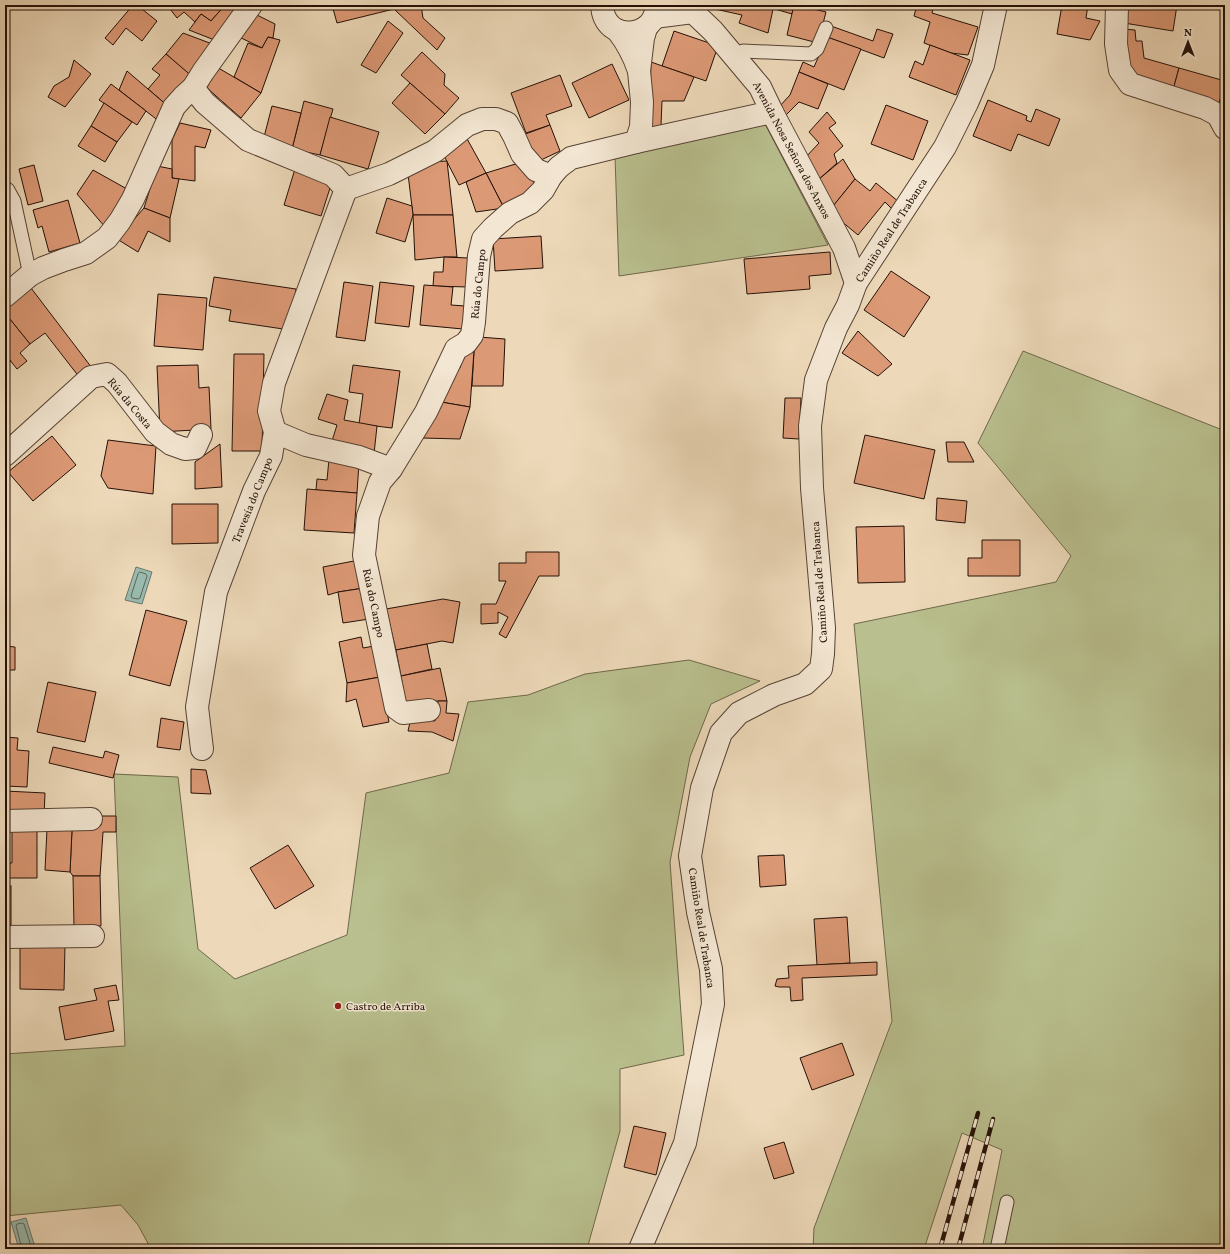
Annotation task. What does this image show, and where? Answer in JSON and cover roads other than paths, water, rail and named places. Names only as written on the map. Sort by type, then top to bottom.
[{"type":"street","points":[[5,296],[30,275],[64,260],[86,254],[107,238],[120,221],[132,199],[174,107],[193,88],[251,5]]},
{"type":"street","points":[[602,5],[602,12],[606,21],[618,31],[626,41],[639,71]]},
{"type":"street","name":"Camiño Real de Trabanca","points":[[640,1249],[685,1143],[714,1004],[711,969],[698,912],[690,856],[702,788],[721,733],[739,713],[774,695],[805,684],[821,669],[824,628],[812,488],[810,426],[816,380],[836,328],[848,305],[856,283],[945,147],[964,109],[983,65],[996,5]]},
{"type":"street","points":[[1117,5],[1117,50],[1120,70],[1130,84],[1205,108],[1218,115],[1225,128]]},
{"type":"street","name":"Avenida Nosa Señora dos Anxos","points":[[618,31],[633,33],[652,17],[692,7],[760,86],[772,112],[844,248],[856,283]]},
{"type":"street","points":[[636,142],[641,127],[642,102],[639,71],[643,38],[652,17]]},
{"type":"street","points":[[193,88],[205,103],[248,140],[333,175],[346,189],[388,174],[435,151],[467,125],[482,119],[496,118],[507,123],[522,154],[536,170],[551,176]]},
{"type":"street","name":"Rúa do Campo","points":[[429,710],[403,713],[396,708],[364,555],[368,516],[380,482],[391,469],[426,412],[456,349],[466,342],[472,335],[478,256],[483,239],[510,213],[530,203],[543,190],[558,167],[571,158],[772,112]]},
{"type":"street","name":"Travesía do Campo","points":[[202,748],[197,707],[216,592],[254,491],[272,456],[275,432],[269,411],[274,383],[346,189]]},
{"type":"street","name":"Rúa da Costa","points":[[5,455],[91,377],[107,374],[117,383],[155,432],[171,444],[185,449],[195,448],[201,436]]},
{"type":"street","points":[[275,432],[306,446],[359,457],[391,469]]},
{"type":"street","points":[[5,821],[91,820]]},
{"type":"street","points":[[5,937],[93,936]]},
{"type":"lane","points":[[733,55],[742,51],[811,54],[817,49],[826,28]]},
{"type":"lane","points":[[5,188],[8,190],[14,201],[30,275]]},
{"type":"lane","points":[[997,1249],[1007,1202]]},
{"type":"water","points":[[136,567],[152,572],[142,604],[125,600]]},
{"type":"water","points":[[26,1218],[34,1244],[42,1246],[43,1249],[19,1249],[11,1222]]},
{"type":"railway","points":[[940,1249],[978,1113]]},
{"type":"railway","points":[[958,1249],[993,1119]]},
{"type":"place","name":"Castro de Arriba","points":[[338,1006]]}]
